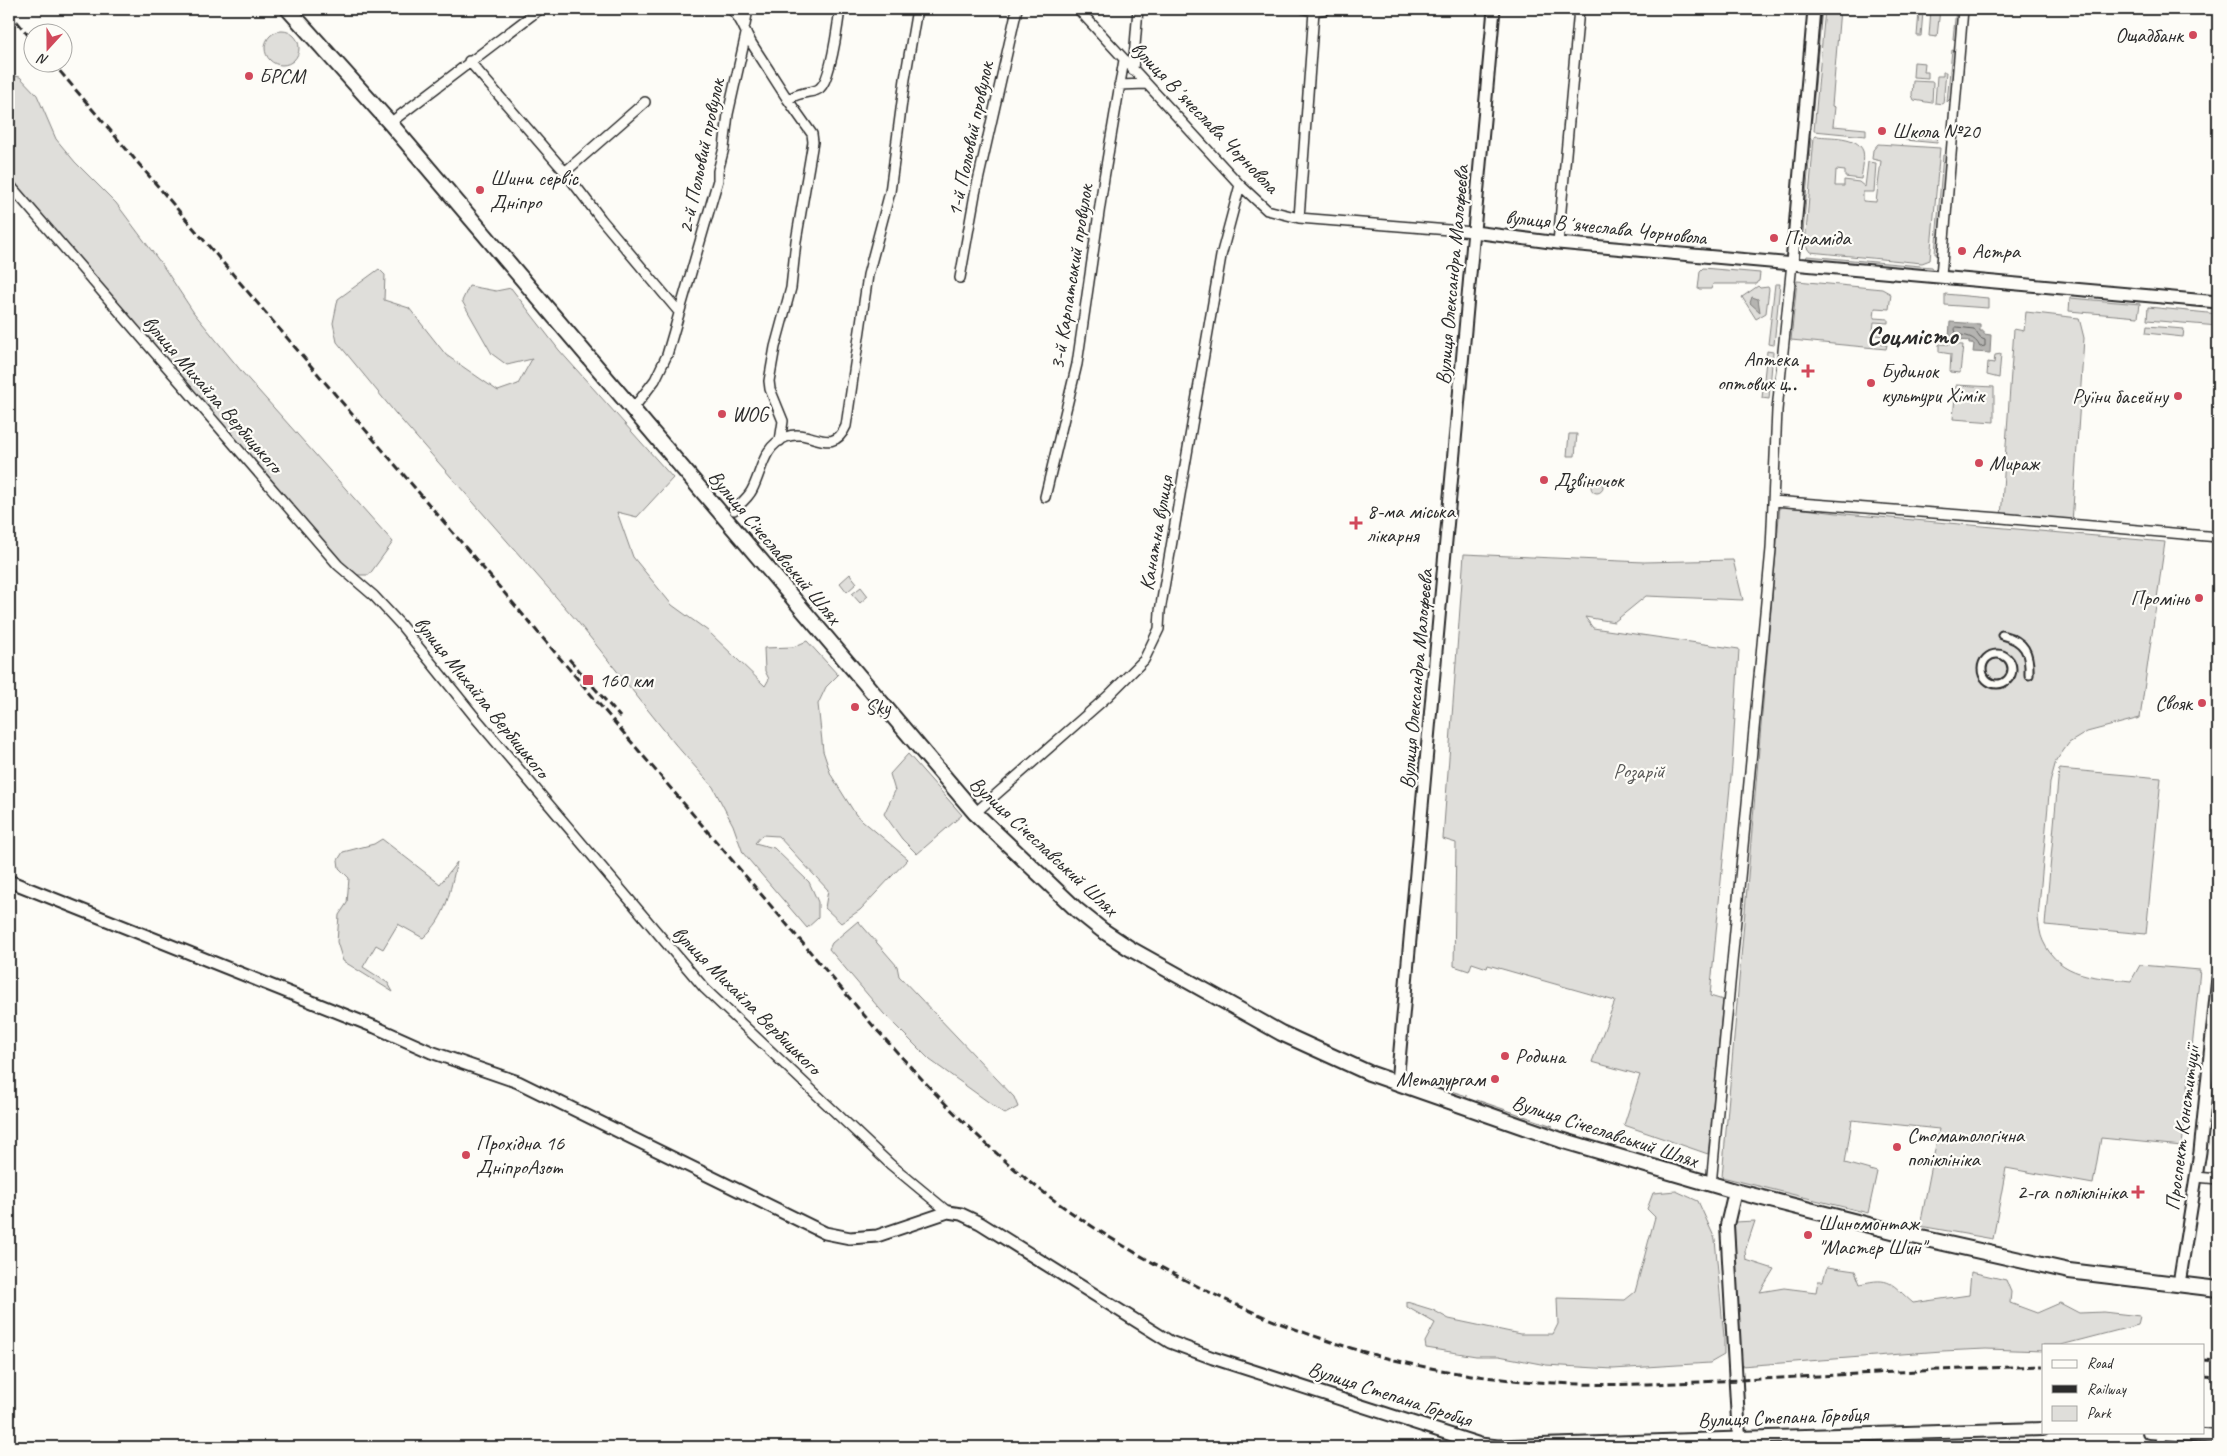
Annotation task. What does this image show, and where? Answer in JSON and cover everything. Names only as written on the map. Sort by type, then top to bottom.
[{"type":"main road","name":"Вулиця Січеславський Шлях","points":[[288,9],[390,123],[975,813],[1077,910],[1102,930],[1130,948],[1282,1033],[1369,1073],[1561,1140],[1711,1185],[1908,1235],[2069,1271],[2218,1289]]},
{"type":"main road","points":[[1735,1191],[1727,1225],[1737,1443]]},
{"type":"main road","name":"Вулиця Степана Горобця","points":[[1737,1443],[2042,1429]]},
{"type":"main road","points":[[2171,1434],[2218,1437]]},
{"type":"street","points":[[731,9],[788,100],[812,134],[813,142],[796,241],[791,288],[769,381],[770,389],[783,420],[780,441]]},
{"type":"street","name":"2-й Польовий провулок","points":[[632,410],[655,380],[666,355],[707,224],[718,180],[728,114],[748,9]]},
{"type":"street","points":[[788,100],[802,92],[814,92],[820,89],[825,82],[836,36],[840,9]]},
{"type":"street","points":[[734,510],[752,491],[764,457],[780,441],[792,435],[810,437],[826,442],[835,440],[842,435],[846,426],[868,275],[890,192],[918,9]]},
{"type":"street","name":"1-й Польовий провулок","points":[[960,278],[975,194],[1017,9]]},
{"type":"street","name":"вулиця Вʼячеслава Чорновола","points":[[1078,9],[1240,185],[1267,210],[1299,218],[1474,232],[1558,243],[2218,302]]},
{"type":"street","points":[[1133,70],[1138,9]]},
{"type":"street","points":[[1299,218],[1310,10],[1326,9]]},
{"type":"street","name":"Вулиця Олександра Малофєєва","points":[[1397,1083],[1494,9]]},
{"type":"street","points":[[1558,243],[1579,9]]},
{"type":"street","points":[[1711,1185],[1771,549],[1777,410],[1814,9]]},
{"type":"street","points":[[1941,276],[1963,9]]},
{"type":"street","points":[[390,123],[532,10]]},
{"type":"street","name":"3-й Карпатський провулок","points":[[1045,497],[1077,364],[1124,60]]},
{"type":"street","points":[[469,61],[565,172],[601,219],[679,312]]},
{"type":"street","points":[[1119,85],[1146,84]]},
{"type":"street","points":[[565,172],[645,102]]},
{"type":"street","name":"вулиця Михайла Вербицького","points":[[9,184],[338,564],[374,596],[400,624],[486,731],[705,989],[890,1164],[948,1212]]},
{"type":"street","name":"Канатна вулиця","points":[[975,813],[1108,696],[1144,660],[1159,629],[1160,611],[1220,256],[1240,185]]},
{"type":"street","points":[[1773,501],[2218,537]]},
{"type":"street","points":[[2002,635],[2015,639],[2026,650],[2029,657],[2030,675]]},
{"type":"street","points":[[1996,654],[2003,656],[2012,665],[2011,675],[2004,682],[1993,684],[1983,675],[1983,665],[1989,657],[1996,654]]},
{"type":"street","points":[[9,881],[366,1023],[432,1052],[518,1082],[824,1232],[850,1238],[877,1236],[948,1212]]},
{"type":"street","name":"Проспект Конституції","points":[[2179,1284],[2196,1177],[2218,976]]},
{"type":"street","points":[[2196,1177],[2218,1180]]},
{"type":"street","name":"Вулиця Степана Горобця","points":[[948,1212],[961,1214],[980,1223],[1170,1342],[1213,1358],[1480,1444],[1498,1446],[1737,1443]]},
{"type":"street","points":[[2155,1434],[2160,1447]]},
{"type":"green space","points":[[1819,9],[1822,9],[1811,129],[1809,126]]},
{"type":"green space","points":[[1825,9],[1840,9],[1832,106],[1835,107],[1833,126],[1866,129],[1866,136],[1814,131]]},
{"type":"green space","points":[[1931,9],[1940,9],[1937,37],[1929,36]]},
{"type":"green space","points":[[1956,9],[1959,9],[1956,40],[1953,39]]},
{"type":"green space","points":[[1919,12],[1923,12],[1921,36],[1917,36]]},
{"type":"green space","points":[[282,31],[294,36],[299,48],[294,60],[282,65],[270,60],[265,48],[270,36]]},
{"type":"green space","points":[[1952,50],[1955,51],[1951,98],[1947,102]]},
{"type":"green space","points":[[1914,62],[1925,63],[1924,72],[1928,72],[1928,78],[1913,77]]},
{"type":"green space","points":[[1943,72],[1946,72],[1943,104],[1935,103],[1937,76],[1943,76]]},
{"type":"green space","points":[[9,75],[20,77],[37,95],[56,139],[75,162],[116,203],[163,266],[194,313],[242,372],[393,542],[369,575],[356,575],[339,561],[9,180]]},
{"type":"green space","points":[[1913,81],[1933,82],[1932,103],[1914,100],[1912,95]]},
{"type":"green space","points":[[1906,133],[1938,136],[1937,143],[1905,140]]},
{"type":"green space","points":[[1814,137],[1849,140],[1855,142],[1863,151],[1864,161],[1861,179],[1845,177],[1845,171],[1836,170],[1835,186],[1844,186],[1844,180],[1859,182],[1865,187],[1868,162],[1876,163],[1874,192],[1863,192],[1863,201],[1876,202],[1881,161],[1872,159],[1873,150],[1878,144],[1940,148],[1930,260],[1922,263],[1810,252],[1805,245]]},
{"type":"green space","points":[[1811,138],[1802,245],[1799,247],[1808,141]]},
{"type":"green space","points":[[1943,155],[1946,155],[1938,254],[1935,254]]},
{"type":"green space","points":[[1807,256],[1932,267],[1934,270],[1809,261],[1806,259]]},
{"type":"green space","points":[[1703,268],[1760,273],[1759,281],[1756,284],[1713,284],[1711,289],[1698,289],[1700,271]]},
{"type":"green space","points":[[379,269],[385,275],[384,300],[409,308],[446,355],[498,391],[518,384],[532,359],[507,365],[492,354],[462,301],[469,286],[496,291],[511,288],[559,350],[673,478],[637,517],[617,512],[633,557],[672,605],[708,631],[765,686],[769,679],[765,671],[764,648],[793,647],[807,641],[838,675],[826,687],[818,704],[823,751],[831,775],[856,815],[908,859],[860,910],[841,923],[825,908],[828,890],[778,836],[762,835],[755,843],[774,848],[809,882],[818,902],[818,918],[807,928],[743,853],[733,825],[713,787],[675,744],[577,621],[396,414],[337,342],[333,323],[338,299]]},
{"type":"green space","points":[[1797,281],[1882,289],[1891,294],[1889,309],[1875,308],[1874,318],[1888,319],[1888,323],[1874,322],[1873,331],[1887,333],[1887,336],[1873,335],[1872,344],[1887,345],[1886,349],[1791,340]]},
{"type":"green space","points":[[1775,284],[1780,284],[1774,345],[1768,344]]},
{"type":"green space","points":[[1758,286],[1760,288],[1768,287],[1769,289],[1766,313],[1756,319],[1742,297]]},
{"type":"green space","points":[[1945,294],[1988,298],[1988,308],[1945,305]]},
{"type":"green space","points":[[2070,298],[2140,304],[2138,317],[2069,311]]},
{"type":"green space","points":[[2148,307],[2218,314],[2218,326],[2147,320]]},
{"type":"green space","points":[[2026,312],[2079,318],[2084,338],[2072,524],[2001,518],[2014,329],[2024,331]]},
{"type":"green space","points":[[2147,326],[2184,329],[2183,337],[2146,333]]},
{"type":"green space","points":[[1939,344],[1963,345],[1960,373],[1950,372],[1951,354],[1939,352]]},
{"type":"green space","points":[[1767,351],[1773,352],[1769,399],[1762,398]]},
{"type":"green space","points":[[2001,354],[1999,378],[1987,375],[1988,362],[1994,363],[1995,355]]},
{"type":"green space","points":[[1956,385],[1994,387],[1994,422],[1953,419]]},
{"type":"green space","points":[[1569,434],[1577,434],[1575,456],[1567,456]]},
{"type":"green space","points":[[1595,481],[1599,481],[1603,487],[1599,493],[1595,493],[1591,489],[1591,485]]},
{"type":"green space","points":[[1780,506],[1845,514],[2165,542],[2140,718],[2087,732],[2069,743],[2056,761],[2050,783],[2038,918],[2042,939],[2050,953],[2069,969],[2080,973],[2131,981],[2140,965],[2200,970],[2182,1146],[2101,1138],[2093,1184],[2006,1168],[1993,1239],[1920,1226],[1939,1129],[1852,1120],[1845,1163],[1877,1172],[1868,1213],[1722,1177]]},
{"type":"green space","name":"Розарій","points":[[1464,554],[1644,562],[1733,560],[1743,600],[1646,596],[1614,622],[1585,617],[1593,628],[1739,649],[1732,766],[1710,996],[1723,1000],[1708,1154],[1624,1125],[1640,1075],[1592,1062],[1615,1001],[1488,965],[1487,968],[1472,963],[1469,971],[1454,966],[1456,843],[1443,839]]},
{"type":"green space","points":[[850,574],[857,583],[847,592],[840,583]]},
{"type":"green space","points":[[861,587],[868,596],[860,603],[852,594]]},
{"type":"green space","points":[[908,754],[962,815],[917,854],[902,839],[884,814],[895,791],[890,774]]},
{"type":"green space","points":[[2059,769],[2161,778],[2146,934],[2045,925]]},
{"type":"green space","points":[[382,839],[440,884],[457,862],[443,912],[431,930],[423,938],[398,924],[383,949],[376,945],[363,967],[388,983],[393,992],[343,961],[337,942],[339,915],[347,903],[349,878],[339,868],[338,860],[343,852],[374,844]]},
{"type":"green space","points":[[858,921],[897,966],[899,976],[1014,1097],[1018,1107],[1005,1114],[930,1060],[884,1014],[829,949],[832,943]]},
{"type":"green space","points":[[1413,1079],[1467,1096],[1466,1098]]},
{"type":"green space","points":[[1477,1100],[1553,1126],[1543,1125],[1476,1102]]},
{"type":"green space","points":[[1676,1191],[1698,1201],[1715,1239],[1724,1355],[1710,1363],[1613,1369],[1546,1365],[1499,1356],[1476,1356],[1426,1348],[1425,1342],[1435,1323],[1407,1307],[1407,1302],[1433,1310],[1449,1319],[1520,1334],[1553,1334],[1558,1324],[1557,1298],[1625,1300],[1635,1292],[1655,1217],[1647,1209],[1653,1193]]},
{"type":"green space","points":[[1755,1221],[1745,1251],[1746,1260],[1774,1269],[1760,1292],[1784,1288],[1816,1292],[1818,1281],[1823,1281],[1827,1267],[1855,1271],[1860,1284],[1878,1281],[1890,1283],[1913,1303],[1969,1295],[1971,1272],[2006,1280],[2011,1292],[2010,1303],[2037,1313],[2060,1303],[2079,1313],[2104,1312],[2140,1316],[2138,1325],[2065,1344],[2042,1344],[2042,1351],[1986,1349],[1942,1351],[1741,1366],[1731,1231],[1735,1222]]},
{"type":"water","points":[[1752,297],[1758,299],[1760,312],[1750,303]]},
{"type":"water","points":[[1950,322],[1980,324],[1980,331],[1991,335],[1990,353],[1973,352],[1974,344],[1969,344],[1969,341],[1949,339]]},
{"type":"railway","points":[[9,12],[22,28]]},
{"type":"railway","points":[[61,72],[875,1028],[940,1098],[992,1149],[1073,1214],[1140,1256],[1187,1281],[1276,1321],[1320,1338],[1365,1352],[1411,1364],[1458,1373],[1555,1383],[1632,1384],[2042,1366]]},
{"type":"railway","points":[[569,659],[620,717]]},
{"type":"railway","points":[[2204,1360],[2218,1361]]},
{"type":"railway","points":[[2204,1376],[2218,1377]]},
{"type":"railway","points":[[683,1447],[718,1445],[733,1447]]},
{"type":"place","name":"Ощадбанк","points":[[2193,35]]},
{"type":"place","name":"БРСМ","points":[[249,76]]},
{"type":"place","name":"Школа №20","points":[[1882,131]]},
{"type":"place","name":"Шини сервіс Дніпро","points":[[480,190]]},
{"type":"place","name":"Піраміда","points":[[1774,238]]},
{"type":"place","name":"Астра","points":[[1962,251]]},
{"type":"place","name":"Аптека оптових ц‥","points":[[1808,371]]},
{"type":"place","name":"Будинок культури Хімік","points":[[1871,383]]},
{"type":"place","name":"Руїни басейну","points":[[2178,396]]},
{"type":"place","name":"WOG","points":[[722,414]]},
{"type":"place","name":"Мираж","points":[[1979,463]]},
{"type":"place","name":"Дзвіночок","points":[[1544,480]]},
{"type":"place","name":"8-ма міська лікарня","points":[[1356,523]]},
{"type":"place","name":"Промінь","points":[[2199,598]]},
{"type":"place","name":"160 км","points":[[588,680]]},
{"type":"place","name":"Свояк","points":[[2202,703]]},
{"type":"place","name":"Sky","points":[[855,707]]},
{"type":"place","name":"Родина","points":[[1505,1056]]},
{"type":"place","name":"Металургам","points":[[1495,1079]]},
{"type":"place","name":"Стоматологічна поліклініка","points":[[1897,1147]]},
{"type":"place","name":"Прохідна 16 ДніпроАзот","points":[[466,1155]]},
{"type":"place","name":"2-га поліклініка","points":[[2138,1192]]},
{"type":"place","name":"Шиномонтаж \"Мастер Шин\"","points":[[1808,1235]]},
{"type":"district","name":"Соцмісто","points":[[1912,335]]}]
